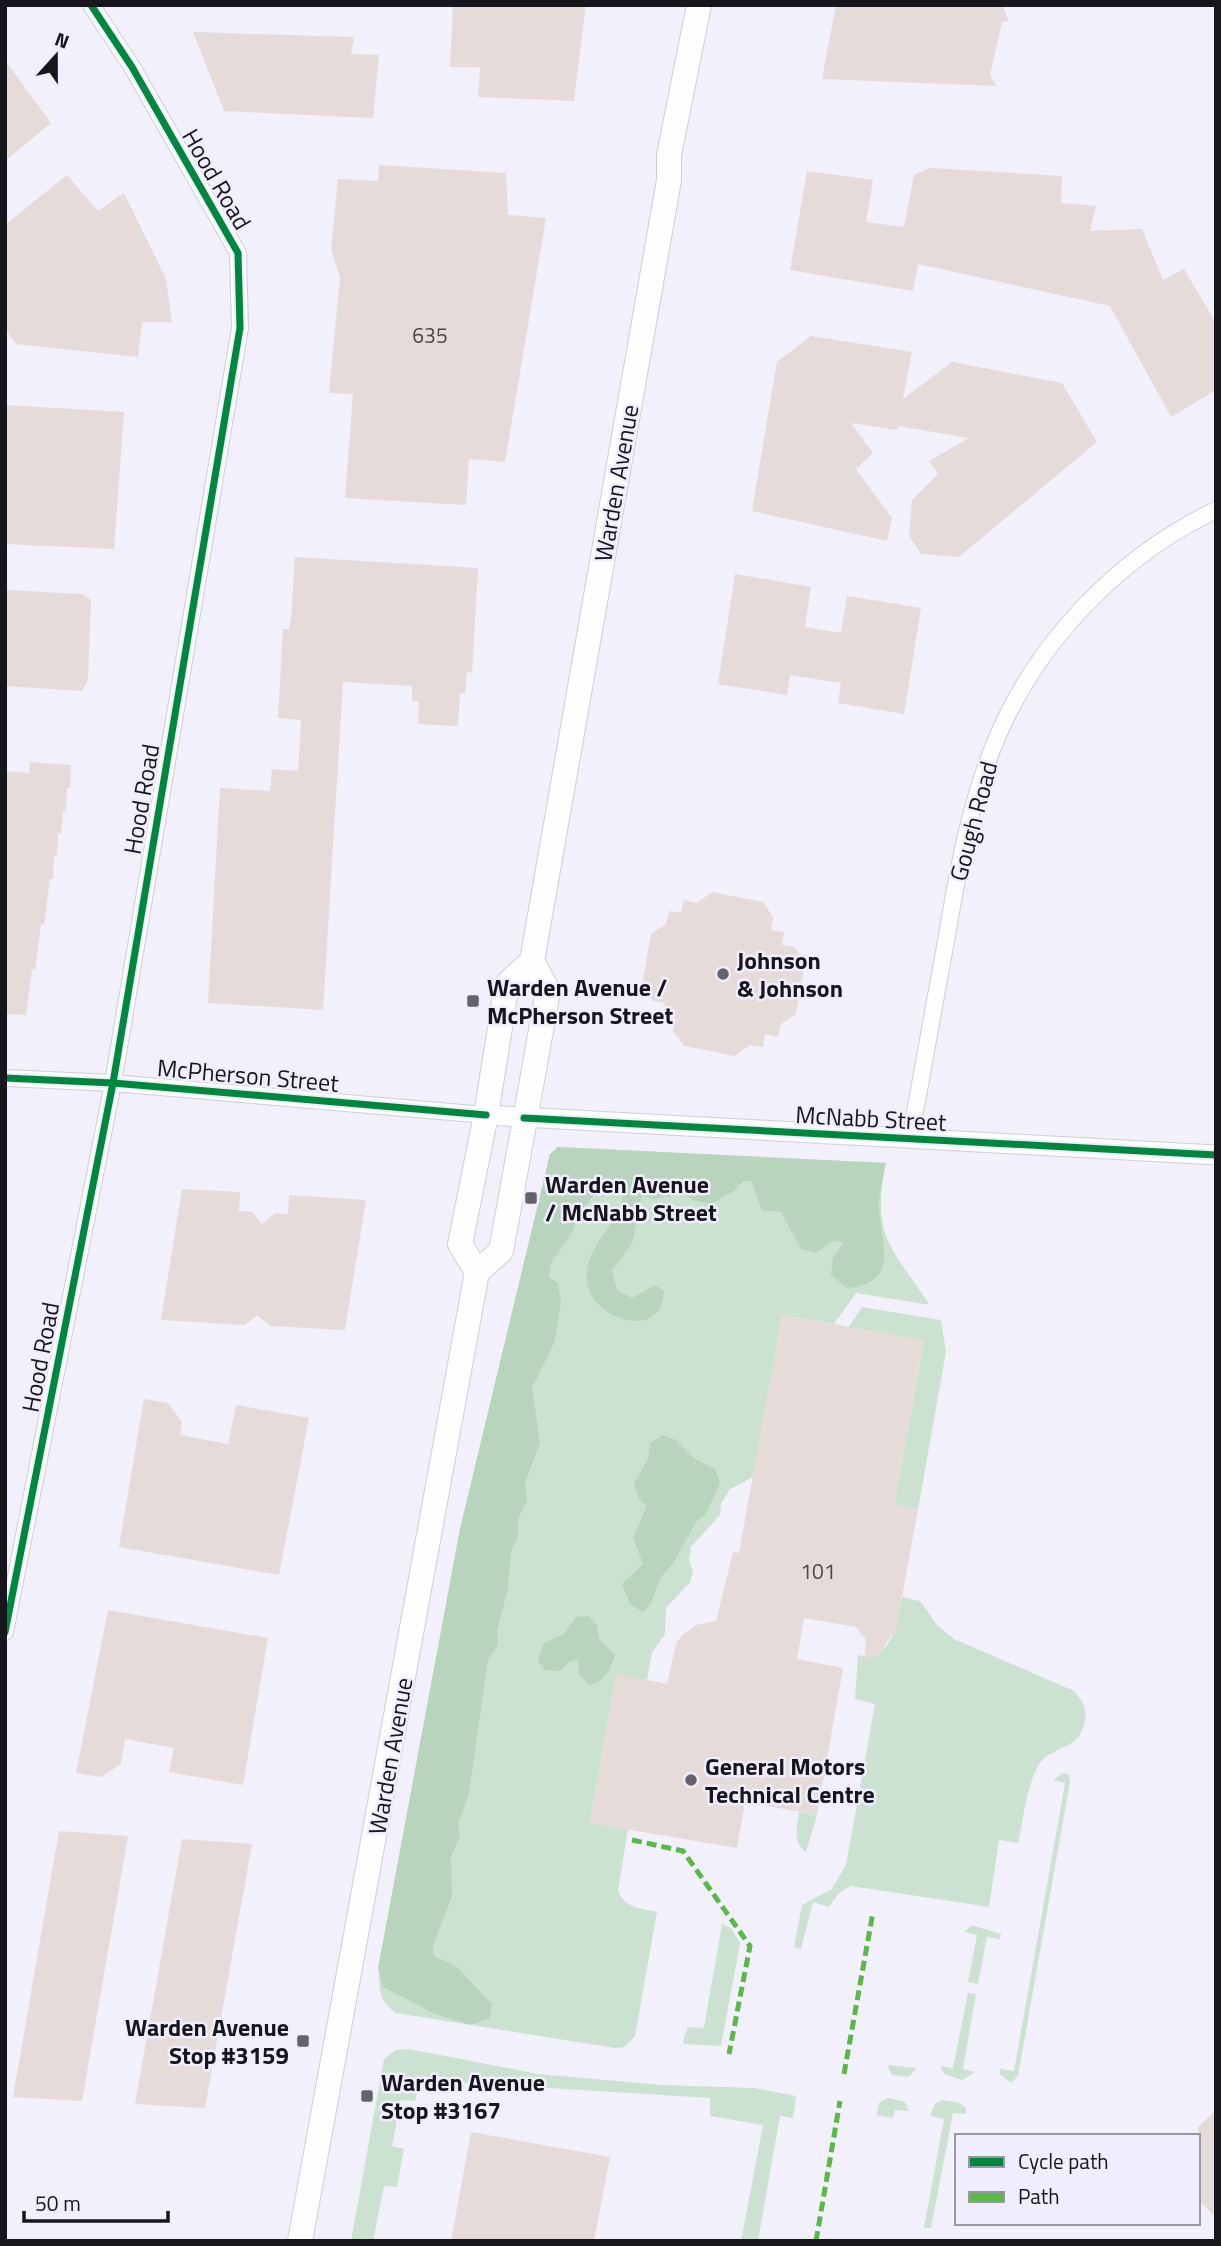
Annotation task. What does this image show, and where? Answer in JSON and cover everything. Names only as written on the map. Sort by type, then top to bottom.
[{"type":"main road","name":"Warden Avenue","points":[[533,961],[669,180],[669,155],[684,96],[699,5]]},
{"type":"main road","points":[[533,961],[548,991],[501,1251],[477,1272],[460,1244],[486,1115],[507,984],[533,961]]},
{"type":"main road","name":"Warden Avenue","points":[[300,2241],[477,1272]]},
{"type":"street","name":"Hood Road","points":[[5,1632],[113,1083],[240,328],[237,253],[132,67],[91,5]]},
{"type":"street","name":"Gough Road","points":[[910,1140],[957,881],[974,802],[995,742],[1042,657],[1069,622],[1128,566],[1160,541],[1216,510]]},
{"type":"street","name":"McPherson Street","points":[[5,1078],[113,1083],[486,1115]]},
{"type":"street","name":"McNabb Street","points":[[486,1115],[1216,1155]]},
{"type":"green space","points":[[558,1147],[886,1163],[881,1208],[883,1225],[895,1254],[930,1305],[856,1293],[834,1324],[782,1315],[753,1477],[730,1489],[721,1504],[720,1515],[691,1547],[689,1561],[693,1571],[690,1582],[666,1608],[665,1634],[652,1653],[647,1680],[616,1675],[590,1822],[628,1829],[618,1891],[629,1904],[657,1912],[635,2036],[624,2047],[615,2048],[396,2013],[383,1999],[379,1982],[379,1968],[460,1529],[550,1154]]},
{"type":"green space","points":[[558,1147],[886,1163],[879,1207],[884,1259],[875,1278],[864,1285],[847,1288],[831,1275],[833,1258],[843,1242],[833,1241],[816,1253],[801,1249],[781,1212],[762,1210],[751,1181],[743,1181],[734,1191],[711,1204],[693,1200],[678,1189],[673,1196],[655,1199],[642,1196],[632,1243],[612,1271],[617,1290],[632,1298],[655,1285],[664,1291],[660,1307],[652,1317],[640,1321],[613,1315],[601,1307],[592,1296],[587,1283],[591,1257],[618,1212],[623,1189],[595,1194],[578,1215],[573,1231],[551,1263],[549,1277],[558,1283],[561,1302],[555,1341],[532,1388],[540,1443],[525,1482],[527,1500],[518,1519],[518,1537],[511,1551],[508,1589],[497,1630],[498,1645],[488,1659],[469,1794],[458,1824],[460,1836],[451,1857],[452,1896],[433,1946],[434,1956],[457,1967],[492,2004],[490,2018],[471,2025],[435,2014],[383,1987],[378,1968],[460,1529],[550,1154]]},
{"type":"green space","points":[[862,1307],[941,1320],[946,1352],[918,1509],[894,1505],[924,1341],[849,1327]]},
{"type":"green space","points":[[663,1435],[676,1440],[695,1459],[715,1469],[720,1483],[706,1514],[696,1522],[674,1562],[661,1577],[651,1603],[643,1612],[630,1604],[622,1584],[643,1564],[633,1537],[647,1506],[639,1499],[634,1484],[648,1459],[650,1443]]},
{"type":"green space","points":[[902,1597],[920,1601],[938,1626],[954,1639],[1074,1691],[1084,1706],[1084,1725],[1071,1744],[1051,1753],[1040,1763],[1028,1792],[1018,1843],[999,1840],[989,1907],[851,1886],[839,1893],[829,1907],[813,1902],[801,1949],[794,1947],[802,1905],[832,1889],[846,1865],[875,1704],[855,1699],[858,1655],[869,1656],[886,1647],[895,1628]]},
{"type":"green space","points":[[588,1616],[597,1625],[599,1639],[615,1655],[606,1674],[589,1685],[579,1674],[578,1659],[570,1661],[560,1671],[544,1670],[538,1660],[544,1643],[564,1634],[576,1617]]},
{"type":"green space","points":[[1063,1773],[1069,1775],[1070,1782],[1018,2076],[1011,2083],[1000,2074],[1000,2069],[1014,2071],[1065,1783],[1053,1780]]},
{"type":"green space","points":[[799,1812],[817,1815],[806,1852],[797,1839]]},
{"type":"green space","points":[[722,1924],[731,1928],[740,1943],[721,2046],[684,2044],[688,2027],[704,2028]]},
{"type":"green space","points":[[972,1925],[1001,1934],[1000,1939],[987,1937],[978,1984],[968,1982],[977,1935],[964,1932]]},
{"type":"green space","points":[[968,1993],[976,1994],[963,2069],[975,2072],[962,2080],[944,2074],[941,2066],[953,2068]]},
{"type":"green space","points":[[409,2049],[539,2074],[661,2085],[754,2088],[796,2096],[793,2118],[780,2116],[758,2241],[741,2241],[763,2125],[710,2116],[710,2098],[420,2080],[415,2101],[401,2100],[392,2146],[404,2149],[397,2187],[384,2186],[373,2241],[351,2241],[384,2059],[396,2050]]},
{"type":"green space","points":[[887,2065],[916,2068],[909,2077],[892,2075]]},
{"type":"green space","points":[[888,2098],[905,2102],[909,2111],[895,2110],[893,2118],[877,2115],[879,2103]]},
{"type":"green space","points":[[942,2100],[960,2103],[966,2108],[966,2114],[953,2113],[931,2228],[924,2228],[944,2119],[930,2116],[935,2104]]},
{"type":"building","points":[[453,5],[586,5],[574,101],[478,97],[480,67],[450,67]]},
{"type":"building","points":[[836,5],[1002,5],[1009,21],[1002,22],[990,75],[997,86],[822,79]]},
{"type":"building","points":[[193,32],[354,37],[351,54],[379,55],[373,118],[224,111]]},
{"type":"building","points":[[5,60],[51,123],[5,161]]},
{"type":"building","points":[[379,165],[506,173],[508,215],[546,218],[505,462],[469,459],[466,505],[345,498],[353,394],[329,393],[340,277],[331,249],[338,179],[378,181]]},
{"type":"building","points":[[930,168],[1062,176],[1061,203],[1096,206],[1090,231],[1142,229],[1163,280],[1184,269],[1216,323],[1216,390],[1171,417],[1110,306],[918,264],[913,291],[790,270],[807,171],[873,180],[866,222],[904,227],[914,175]]},
{"type":"building","points":[[67,175],[98,211],[124,193],[166,279],[172,322],[142,322],[138,357],[16,344],[5,329],[5,225]]},
{"type":"building","points":[[811,336],[912,352],[903,399],[952,362],[1062,383],[1097,442],[959,557],[921,554],[909,536],[912,500],[938,474],[929,461],[969,438],[898,426],[897,430],[851,423],[873,453],[856,469],[892,518],[887,541],[752,511],[777,362]]},
{"type":"building","points":[[5,405],[124,412],[114,549],[5,544]]},
{"type":"building","points":[[295,557],[478,568],[472,673],[467,672],[465,693],[460,693],[458,726],[418,724],[419,702],[412,701],[412,686],[343,682],[323,1010],[208,1003],[220,788],[270,791],[272,769],[298,771],[301,720],[278,718],[283,629],[289,629],[291,618]]},
{"type":"building","points":[[735,574],[811,587],[805,627],[841,633],[847,596],[921,608],[904,714],[838,703],[841,683],[790,675],[787,695],[718,684]]},
{"type":"building","points":[[5,590],[82,594],[91,600],[88,680],[82,691],[5,686]]},
{"type":"building","points":[[30,762],[71,765],[70,788],[67,788],[61,834],[58,834],[53,879],[50,879],[44,925],[41,924],[26,1015],[5,1014],[5,771],[29,773]]},
{"type":"building","name":"Johnson & Johnson","points":[[712,892],[763,902],[773,917],[771,930],[784,932],[782,945],[795,947],[805,963],[796,1014],[781,1024],[778,1037],[765,1034],[763,1047],[750,1045],[735,1056],[684,1046],[673,1031],[676,1018],[663,1016],[665,1003],[653,1001],[642,986],[651,934],[666,924],[669,911],[681,913],[684,900],[697,903]]},
{"type":"building","points":[[182,1189],[240,1192],[239,1211],[252,1212],[262,1224],[275,1213],[288,1214],[289,1195],[366,1200],[345,1330],[270,1326],[257,1315],[245,1325],[161,1320]]},
{"type":"building","points":[[782,1315],[924,1340],[894,1505],[918,1509],[895,1635],[892,1634],[880,1653],[864,1661],[866,1640],[856,1627],[804,1618],[797,1659],[843,1668],[817,1815],[745,1802],[737,1848],[590,1823],[616,1674],[667,1684],[676,1644],[682,1635],[696,1625],[716,1621],[733,1552],[739,1553]]},
{"type":"building","points":[[144,1399],[168,1403],[182,1422],[180,1435],[228,1444],[236,1405],[309,1418],[279,1575],[119,1547]]},
{"type":"building","points":[[108,1610],[268,1638],[243,1785],[169,1772],[174,1748],[125,1739],[121,1764],[101,1777],[76,1773]]},
{"type":"building","points":[[59,1831],[128,1836],[82,2101],[13,2097]]},
{"type":"building","points":[[182,1839],[252,1844],[205,2108],[135,2104]]},
{"type":"building","points":[[1216,2110],[1216,2218],[1200,2201],[1198,2127]]},
{"type":"building","points":[[471,2132],[610,2157],[594,2241],[451,2241]]},
{"type":"marked path","points":[[632,1840],[683,1851],[750,1946],[729,2054]]},
{"type":"marked path","points":[[844,2074],[873,1912]]},
{"type":"marked path","points":[[816,2241],[840,2101]]},
{"type":"cycle path","points":[[5,1632],[113,1083],[240,328],[238,253],[132,67],[91,5]]},
{"type":"cycle path","points":[[5,1078],[113,1083],[486,1115]]},
{"type":"cycle path","points":[[524,1118],[1216,1155]]},
{"type":"place","name":"Johnson & Johnson","points":[[723,974]]},
{"type":"place","name":"Warden Avenue / McPherson Street","points":[[473,1001]]},
{"type":"place","name":"Warden Avenue / McNabb Street","points":[[531,1198]]},
{"type":"place","name":"General Motors Technical Centre","points":[[691,1780]]},
{"type":"place","name":"Warden Avenue Stop #3159","points":[[303,2041]]},
{"type":"place","name":"Warden Avenue Stop #3167","points":[[367,2096]]}]
